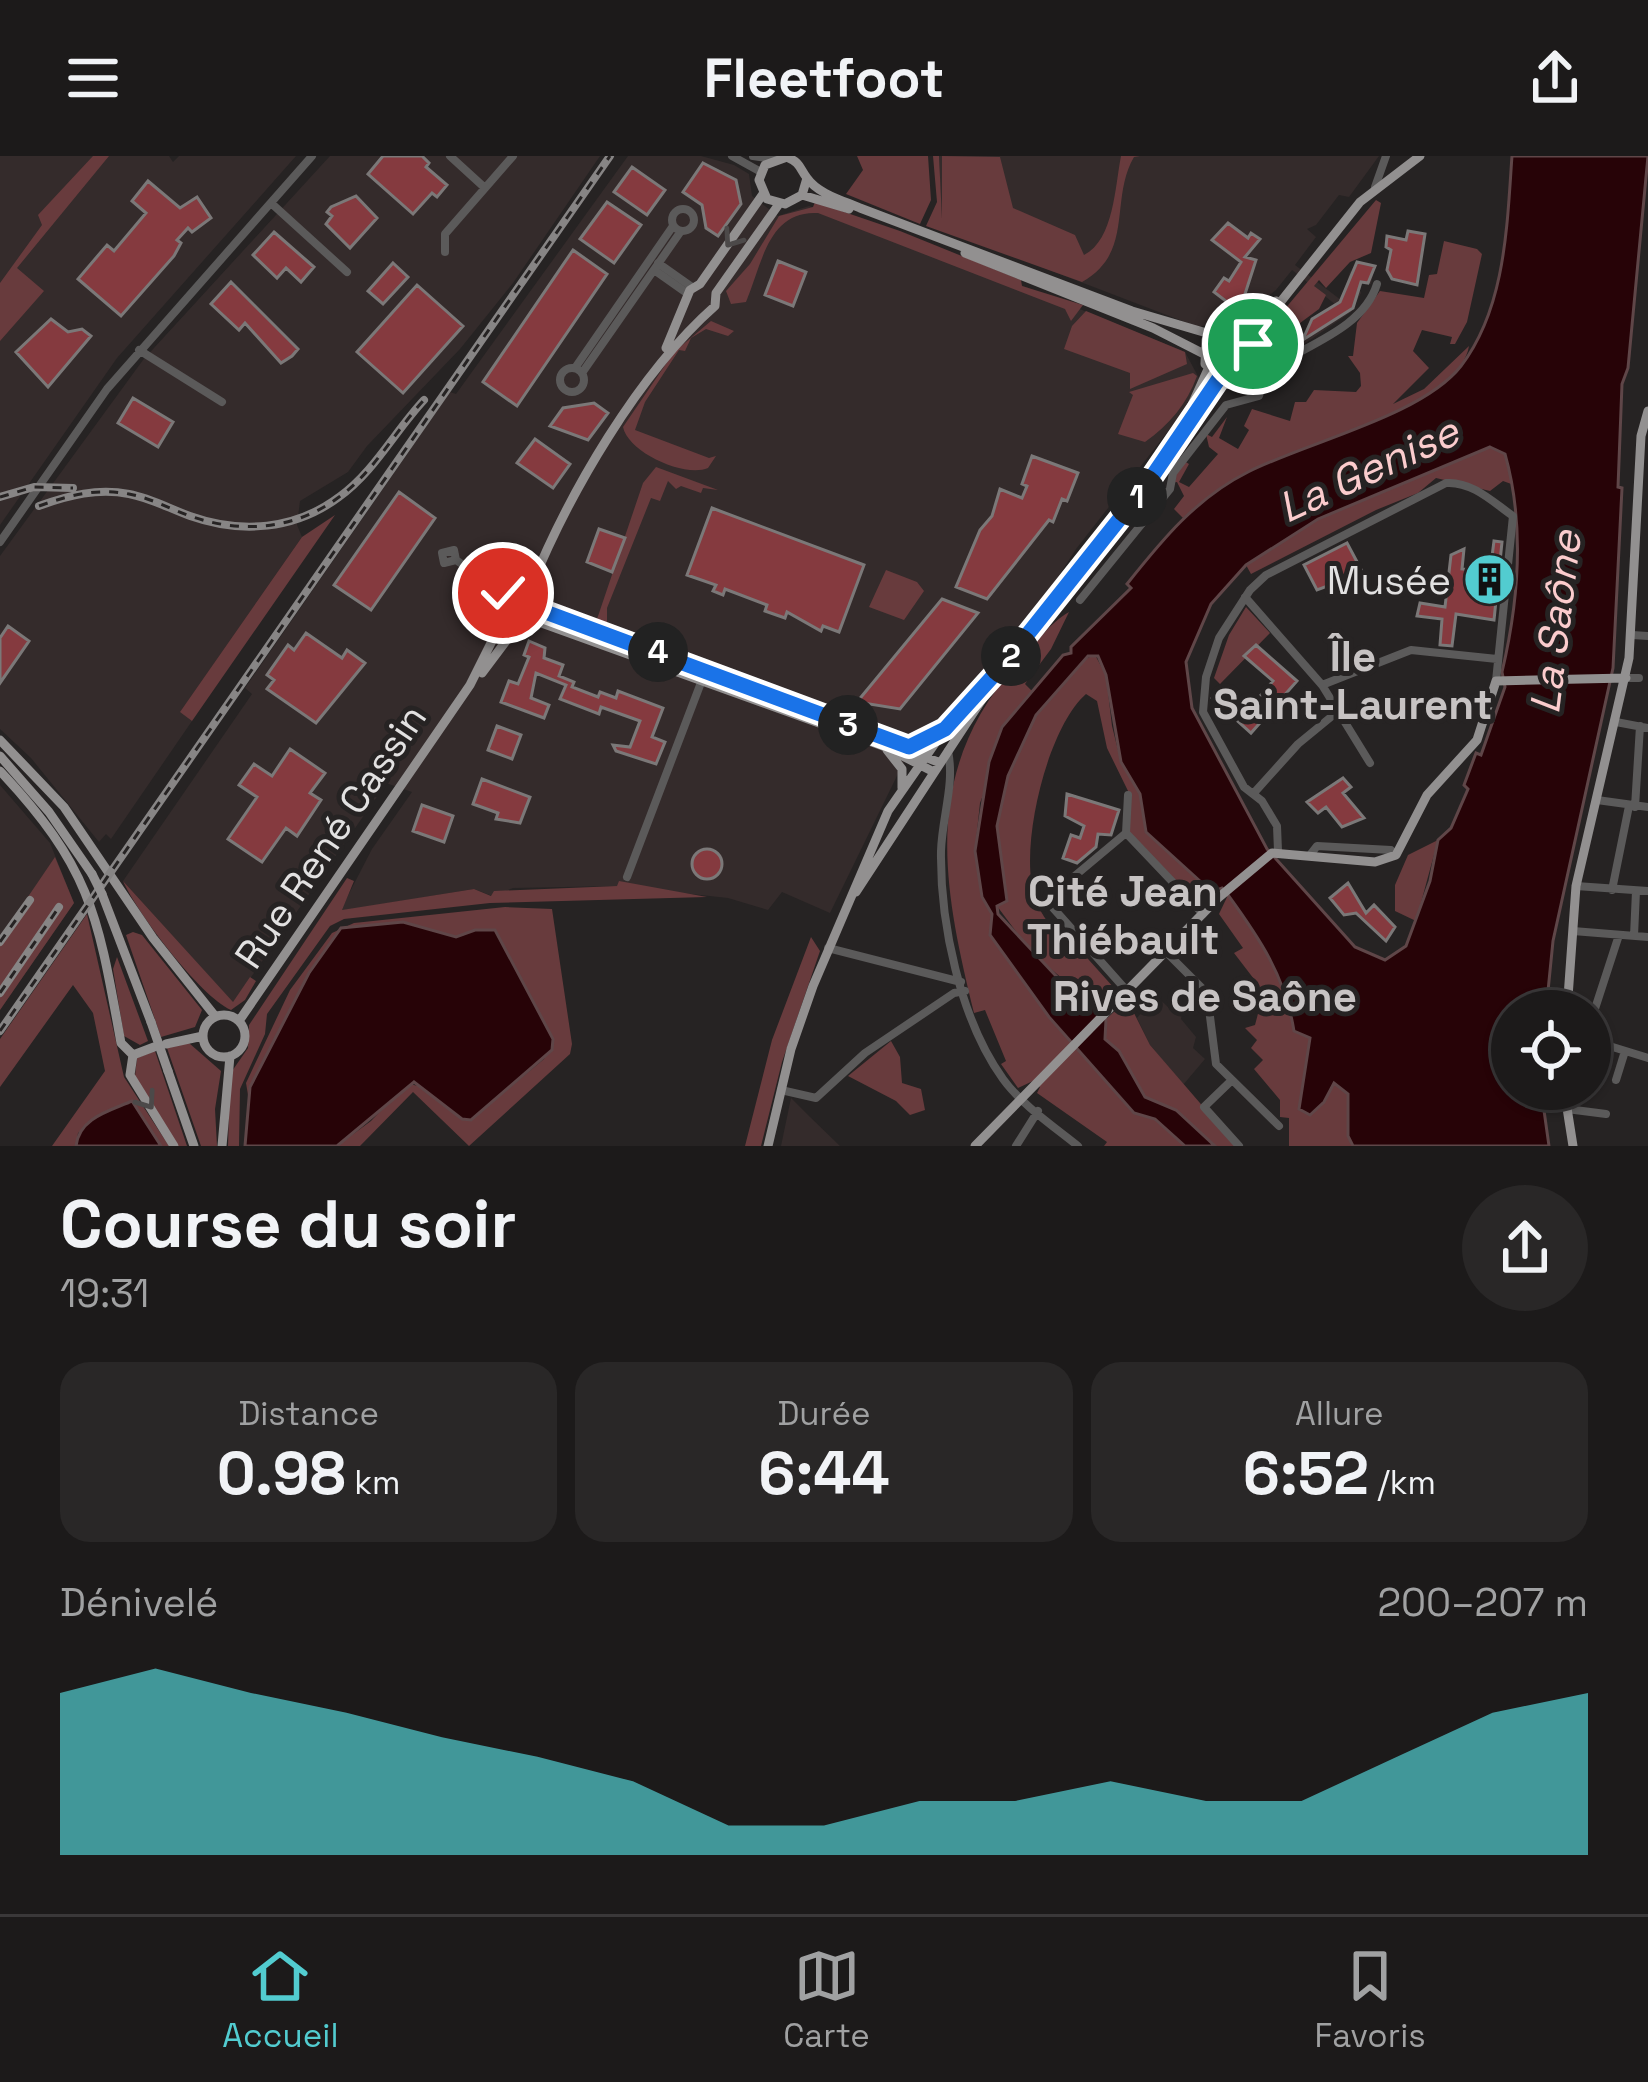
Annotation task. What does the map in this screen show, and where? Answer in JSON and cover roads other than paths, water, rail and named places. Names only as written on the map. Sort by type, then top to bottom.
[{"type":"main road","points":[[768,1146],[780,1090],[828,948],[868,852],[902,788],[1125,511],[1220,377],[1246,372],[1253,360],[1253,344],[1297,281],[1375,187],[1420,156]]},
{"type":"main road","points":[[655,369],[692,292],[763,194],[761,172],[772,159],[795,160],[807,178],[860,208],[1132,311],[1210,334],[1260,314],[1297,281]]},
{"type":"main road","points":[[763,194],[778,204],[792,203],[802,195],[807,178]]},
{"type":"main road","points":[[802,195],[949,246],[1153,328],[1202,353],[1208,369],[1220,377]]},
{"type":"main road","points":[[538,615],[530,589],[602,448],[655,369],[715,306],[716,292],[778,204]]},
{"type":"main road","points":[[692,292],[716,292]]},
{"type":"main road","points":[[692,292],[704,314]]},
{"type":"main road","points":[[1233,327],[1253,344]]},
{"type":"main road","points":[[1202,353],[1210,334]]},
{"type":"main road","points":[[1125,511],[1139,482],[1189,414],[1208,369]]},
{"type":"main road","points":[[1569,990],[1576,886],[1616,722],[1631,635],[1642,538],[1642,429],[1648,411]]},
{"type":"main road","points":[[530,589],[517,586],[503,593],[497,608],[502,621],[515,628],[538,615],[909,747],[935,766]]},
{"type":"main road","points":[[538,615],[786,712],[923,759]]},
{"type":"main road","name":"Rue René Cassin","points":[[470,685],[502,621]]},
{"type":"main road","name":"Rue René Cassin","points":[[239,1021],[470,685],[515,628]]},
{"type":"main road","points":[[841,917],[1004,664]]},
{"type":"main road","points":[[975,1146],[1222,894],[1275,852],[1375,862],[1396,855],[1427,795],[1477,740],[1500,682],[1621,678]]},
{"type":"main road","points":[[703,680],[735,682]]},
{"type":"main road","points":[[786,712],[829,718]]},
{"type":"main road","points":[[909,747],[945,729]]},
{"type":"main road","points":[[0,740],[64,807],[153,938],[215,1016]]},
{"type":"main road","points":[[884,746],[902,769],[902,788]]},
{"type":"main road","points":[[0,756],[50,812],[102,894],[194,1146]]},
{"type":"main road","points":[[0,771],[31,805],[82,879],[99,924],[121,1042],[133,1055]]},
{"type":"main road","points":[[215,1016],[228,1015],[239,1021],[244,1044],[230,1056],[222,1146]]},
{"type":"main road","points":[[133,1055],[203,1036],[215,1016]]},
{"type":"main road","points":[[203,1036],[212,1053],[230,1056]]},
{"type":"main road","points":[[133,1055],[130,1075],[174,1146]]},
{"type":"main road","points":[[1567,1110],[1573,1146]]},
{"type":"street","points":[[0,542],[139,350],[312,156]]},
{"type":"street","points":[[449,156],[485,188]]},
{"type":"street","points":[[445,252],[445,234],[513,156]]},
{"type":"street","points":[[732,156],[761,172]]},
{"type":"street","points":[[753,156],[772,159]]},
{"type":"street","points":[[1375,187],[1385,156]]},
{"type":"street","points":[[271,203],[347,272]]},
{"type":"street","points":[[677,229],[656,267],[579,371],[677,229]]},
{"type":"street","points":[[656,267],[692,292]]},
{"type":"street","points":[[1080,600],[1170,489],[1173,472],[1226,405],[1255,399],[1264,377],[1355,316],[1372,298],[1377,284]]},
{"type":"street","points":[[139,350],[222,402]]},
{"type":"street","points":[[1253,360],[1264,377]]},
{"type":"street","points":[[1246,372],[1264,377]]},
{"type":"street","points":[[1275,852],[1277,826],[1244,787],[1203,712],[1210,662],[1245,597],[1266,575],[1446,483],[1475,487],[1499,510],[1510,511],[1497,659],[1500,682]]},
{"type":"street","points":[[456,560],[503,593]]},
{"type":"street","points":[[1245,597],[1322,685],[1370,763]]},
{"type":"street","points":[[1631,635],[1648,636]]},
{"type":"street","points":[[1322,685],[1411,650],[1497,659]]},
{"type":"street","points":[[1621,678],[1639,678]]},
{"type":"street","points":[[627,877],[703,680]]},
{"type":"street","points":[[1253,794],[1298,744],[1337,712]]},
{"type":"street","points":[[1612,890],[1632,807],[1644,727],[1616,722]]},
{"type":"street","points":[[947,749],[951,776],[941,873],[962,983],[987,1053],[1005,1082],[1078,1146]]},
{"type":"street","points":[[935,766],[951,776]]},
{"type":"street","points":[[1128,795],[1126,833],[1203,914]]},
{"type":"street","points":[[1597,800],[1648,807]]},
{"type":"street","points":[[1126,833],[1047,896],[1047,903],[1127,991]]},
{"type":"street","points":[[1576,886],[1648,891]]},
{"type":"street","points":[[1634,936],[1636,891]]},
{"type":"street","points":[[1574,931],[1648,937]]},
{"type":"street","points":[[1601,990],[1619,935]]},
{"type":"street","points":[[828,948],[962,983]]},
{"type":"street","points":[[1166,952],[1207,993],[1215,1061],[1279,1126]]},
{"type":"street","points":[[780,1090],[816,1098],[865,1053],[962,983]]},
{"type":"street","points":[[1611,1047],[1648,1058]]},
{"type":"street","points":[[1616,1080],[1625,1051]]},
{"type":"street","points":[[1232,1080],[1204,1107],[1240,1146]]},
{"type":"street","points":[[1575,1110],[1606,1114]]},
{"type":"street","points":[[1016,1146],[1038,1111]]},
{"type":"water","points":[[1512,156],[1648,156],[1628,368],[1622,384],[1613,668],[1553,941],[1548,990],[1491,990],[1491,1110],[1544,1110],[1549,1146],[1353,1146],[1348,1136],[1348,1094],[1334,1083],[1310,1115],[1299,1109],[1310,1038],[1294,1031],[1270,959],[1228,895],[1222,888],[1212,892],[1146,832],[1140,794],[1121,762],[1106,675],[1098,656],[1088,656],[1036,715],[1008,776],[997,826],[1007,901],[997,906],[998,914],[1058,978],[1098,1005],[1106,1019],[1105,1039],[1119,1051],[1145,1097],[1176,1110],[1215,1146],[1185,1146],[1155,1119],[1134,1113],[1049,1017],[990,935],[992,914],[982,897],[975,851],[989,762],[1002,727],[1063,655],[1071,653],[1071,647],[1131,588],[1127,584],[1196,507],[1248,472],[1392,414],[1443,384],[1461,366],[1487,318],[1506,237]],"holes":[[[1490,447],[1505,454],[1517,563],[1502,672],[1505,687],[1451,828],[1438,840],[1430,881],[1406,946],[1385,960],[1355,947],[1267,849],[1192,708],[1186,662],[1211,604],[1246,565],[1318,519]]]},
{"type":"water","points":[[403,922],[456,937],[495,930],[553,1039],[552,1050],[471,1120],[462,1119],[414,1082],[337,1146],[245,1146],[250,1087],[309,973],[341,928]]},
{"type":"water","points":[[132,1101],[161,1146],[76,1146],[89,1122]]},
{"type":"railway","points":[[0,1031],[610,156]]},
{"type":"railway","points":[[39,506],[84,494],[117,492],[209,522],[248,527],[286,522],[322,508],[352,487],[424,400]]},
{"type":"railway","points":[[0,497],[34,487],[73,488]]},
{"type":"railway","points":[[0,942],[30,900]]},
{"type":"railway","points":[[0,993],[59,907]]},
{"type":"place","name":"Musée","points":[[1490,580]]},
{"type":"district","name":"Île Saint-Laurent","points":[[1353,680]]},
{"type":"district","name":"Cité Jean Thiébault","points":[[1123,915]]},
{"type":"district","name":"Rives de Saône","points":[[1205,996]]},
{"type":"water label","name":"La Genise","points":[[1368,469]]},
{"type":"water label","name":"La Saône","points":[[1555,622]]}]
